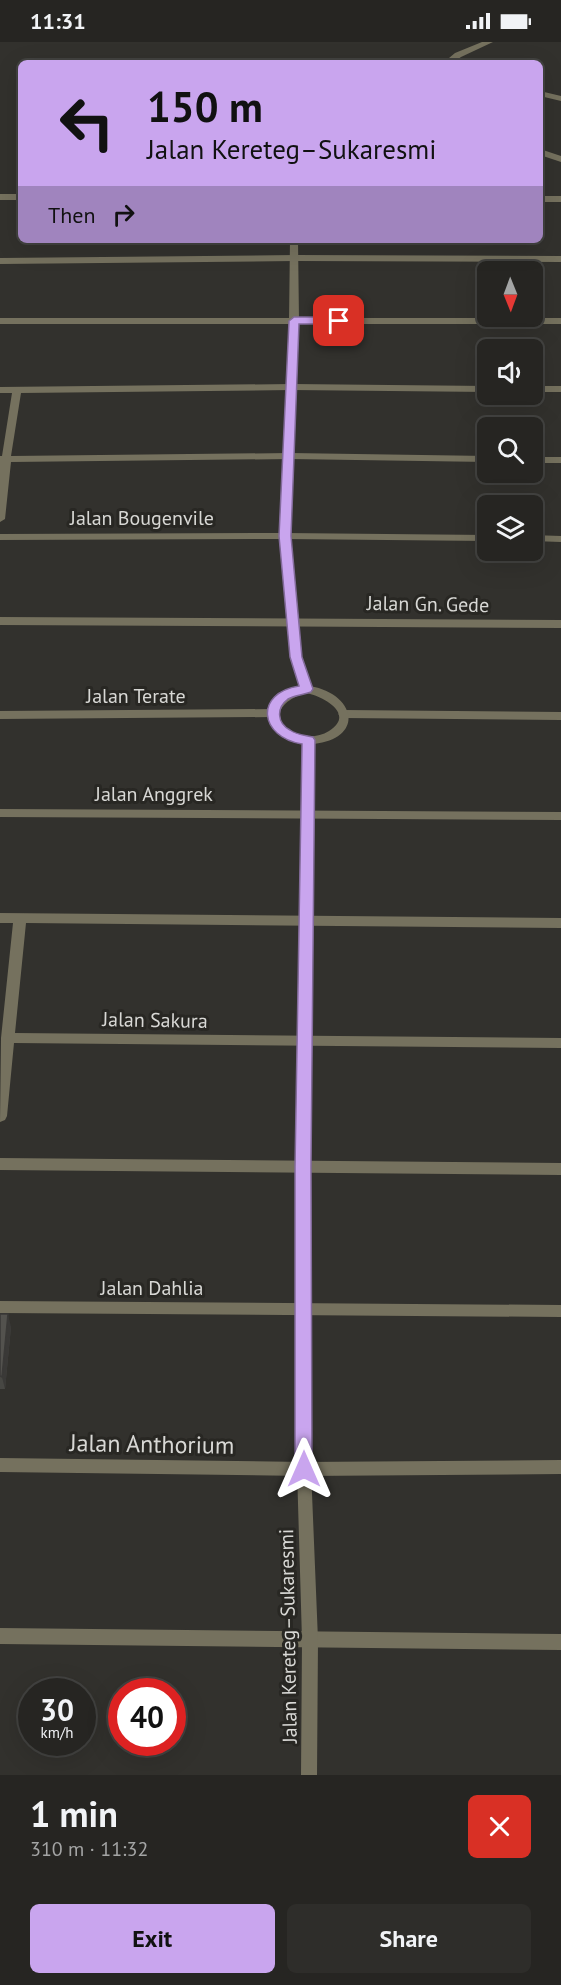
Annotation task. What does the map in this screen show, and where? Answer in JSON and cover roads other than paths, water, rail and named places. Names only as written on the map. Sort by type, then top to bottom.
[{"type":"street","points":[[451,60],[489,42]]},
{"type":"street","points":[[543,94],[561,99]]},
{"type":"street","points":[[543,153],[561,159]]},
{"type":"street","points":[[0,197],[18,197]]},
{"type":"street","points":[[543,199],[561,199]]},
{"type":"street","points":[[294,243],[290,456],[285,536],[296,657],[306,689]]},
{"type":"street","points":[[0,261],[295,258],[561,260]]},
{"type":"street","points":[[0,321],[561,321]]},
{"type":"street","points":[[0,390],[292,387],[477,389]]},
{"type":"street","points":[[543,389],[561,389]]},
{"type":"street","points":[[0,519],[3,459],[17,390]]},
{"type":"street","points":[[3,459],[290,456],[477,459]]},
{"type":"street","points":[[543,460],[561,460]]},
{"type":"street","name":"Jalan Bougenvile","points":[[0,537],[477,538]]},
{"type":"street","points":[[543,538],[561,539]]},
{"type":"street","name":"Jalan Gn. Gede","points":[[0,621],[561,624]]},
{"type":"street","points":[[306,689],[317,690],[336,699],[344,714],[342,724],[334,732],[323,739],[308,740],[294,738],[282,732],[275,723],[273,713],[276,704],[283,697],[293,691],[306,689]]},
{"type":"street","name":"Jalan Terate","points":[[0,714],[273,713]]},
{"type":"street","points":[[344,714],[561,716]]},
{"type":"street","name":"Jalan Kereteg–Sukaresmi","points":[[308,740],[303,1167],[304,1469],[309,1640],[309,1775]]},
{"type":"street","name":"Jalan Anggrek","points":[[0,813],[561,816]]},
{"type":"street","points":[[0,918],[561,923]]},
{"type":"street","points":[[0,1116],[20,918]]},
{"type":"street","name":"Jalan Sakura","points":[[7,1038],[561,1043]]},
{"type":"street","points":[[0,1164],[561,1169]]},
{"type":"street","name":"Jalan Dahlia","points":[[0,1306],[561,1311]]},
{"type":"street","name":"Jalan Anthorium","points":[[0,1465],[304,1469],[561,1467]]},
{"type":"street","points":[[0,1636],[561,1642]]}]
